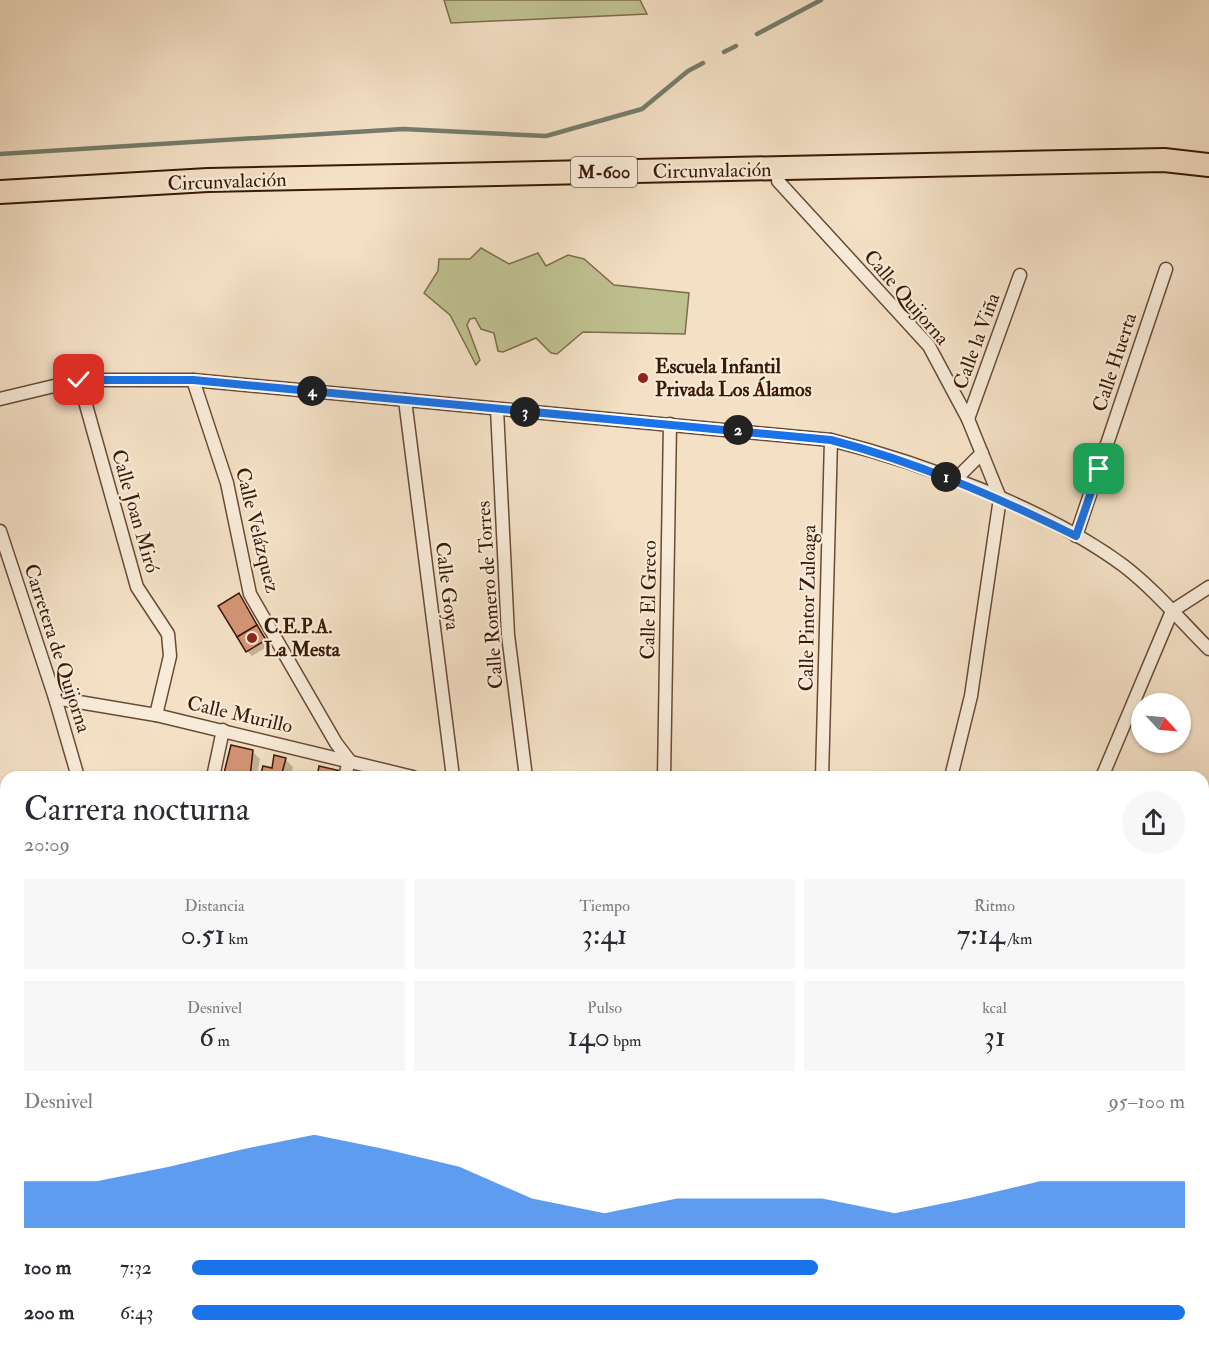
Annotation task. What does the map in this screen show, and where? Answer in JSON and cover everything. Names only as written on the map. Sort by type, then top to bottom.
[{"type":"highway","name":"Circunvalación","points":[[0,192],[220,180],[1152,160],[1209,165]]},
{"type":"street","name":"Calle Quijorna","points":[[778,181],[929,346],[968,419],[1000,498]]},
{"type":"street","name":"Calle Huerta","points":[[1076,536],[1166,268]]},
{"type":"street","name":"Calle la Viña","points":[[968,419],[1020,275]]},
{"type":"street","points":[[0,399],[79,380],[193,380],[831,440],[908,461],[1000,498],[1076,536],[1123,566],[1209,649]]},
{"type":"street","name":"Calle Joan Miró","points":[[79,380],[137,587],[168,634],[170,657],[156,715]]},
{"type":"street","name":"Calle Velázquez","points":[[193,380],[227,483],[250,594],[336,743],[349,760]]},
{"type":"street","name":"Calle Goya","points":[[405,400],[452,771]]},
{"type":"street","name":"Calle Romero de Torres","points":[[497,409],[508,635],[525,771]]},
{"type":"street","name":"Calle El Greco","points":[[664,771],[670,424]]},
{"type":"street","name":"Calle Pintor Zuloaga","points":[[822,771],[831,440]]},
{"type":"street","points":[[954,481],[982,453]]},
{"type":"street","points":[[952,771],[971,696],[1000,498]]},
{"type":"street","name":"Carretera de Quijorna","points":[[0,531],[55,698],[76,771]]},
{"type":"street","points":[[1106,771],[1172,611],[1209,587]]},
{"type":"street","name":"Calle Murillo","points":[[55,698],[156,715],[391,771]]},
{"type":"street","points":[[214,771],[223,730]]},
{"type":"street","points":[[346,771],[349,760]]},
{"type":"green space","points":[[444,0],[640,0],[647,14],[451,23]]},
{"type":"green space","points":[[481,248],[509,264],[538,253],[546,266],[568,255],[584,259],[614,285],[689,293],[685,334],[583,332],[557,354],[551,353],[536,338],[503,352],[498,351],[494,333],[481,329],[475,318],[470,319],[467,325],[480,360],[476,365],[450,315],[424,293],[438,271],[439,259],[470,259]]},
{"type":"building","points":[[239,593],[257,625],[237,637],[218,606]]},
{"type":"building","name":"C.E.P.A. La Mesta","points":[[257,625],[266,640],[246,652],[237,637]]},
{"type":"building","points":[[231,745],[253,750],[251,771],[224,771]]},
{"type":"building","points":[[274,755],[286,758],[283,771],[262,771],[263,766],[272,768]]},
{"type":"building","points":[[319,766],[341,771],[318,771]]},
{"type":"waterway","points":[[757,34],[821,0]]},
{"type":"waterway","points":[[724,52],[736,46]]},
{"type":"waterway","points":[[0,154],[403,129],[546,136],[642,109],[688,71],[703,63]]},
{"type":"place","name":"Escuela Infantil Privada Los Álamos","points":[[643,378]]},
{"type":"place","name":"C.E.P.A. La Mesta","points":[[252,638]]},
{"type":"route","points":[[79,380],[193,380],[831,440],[908,461],[1000,498],[1076,536],[1099,469]]}]
